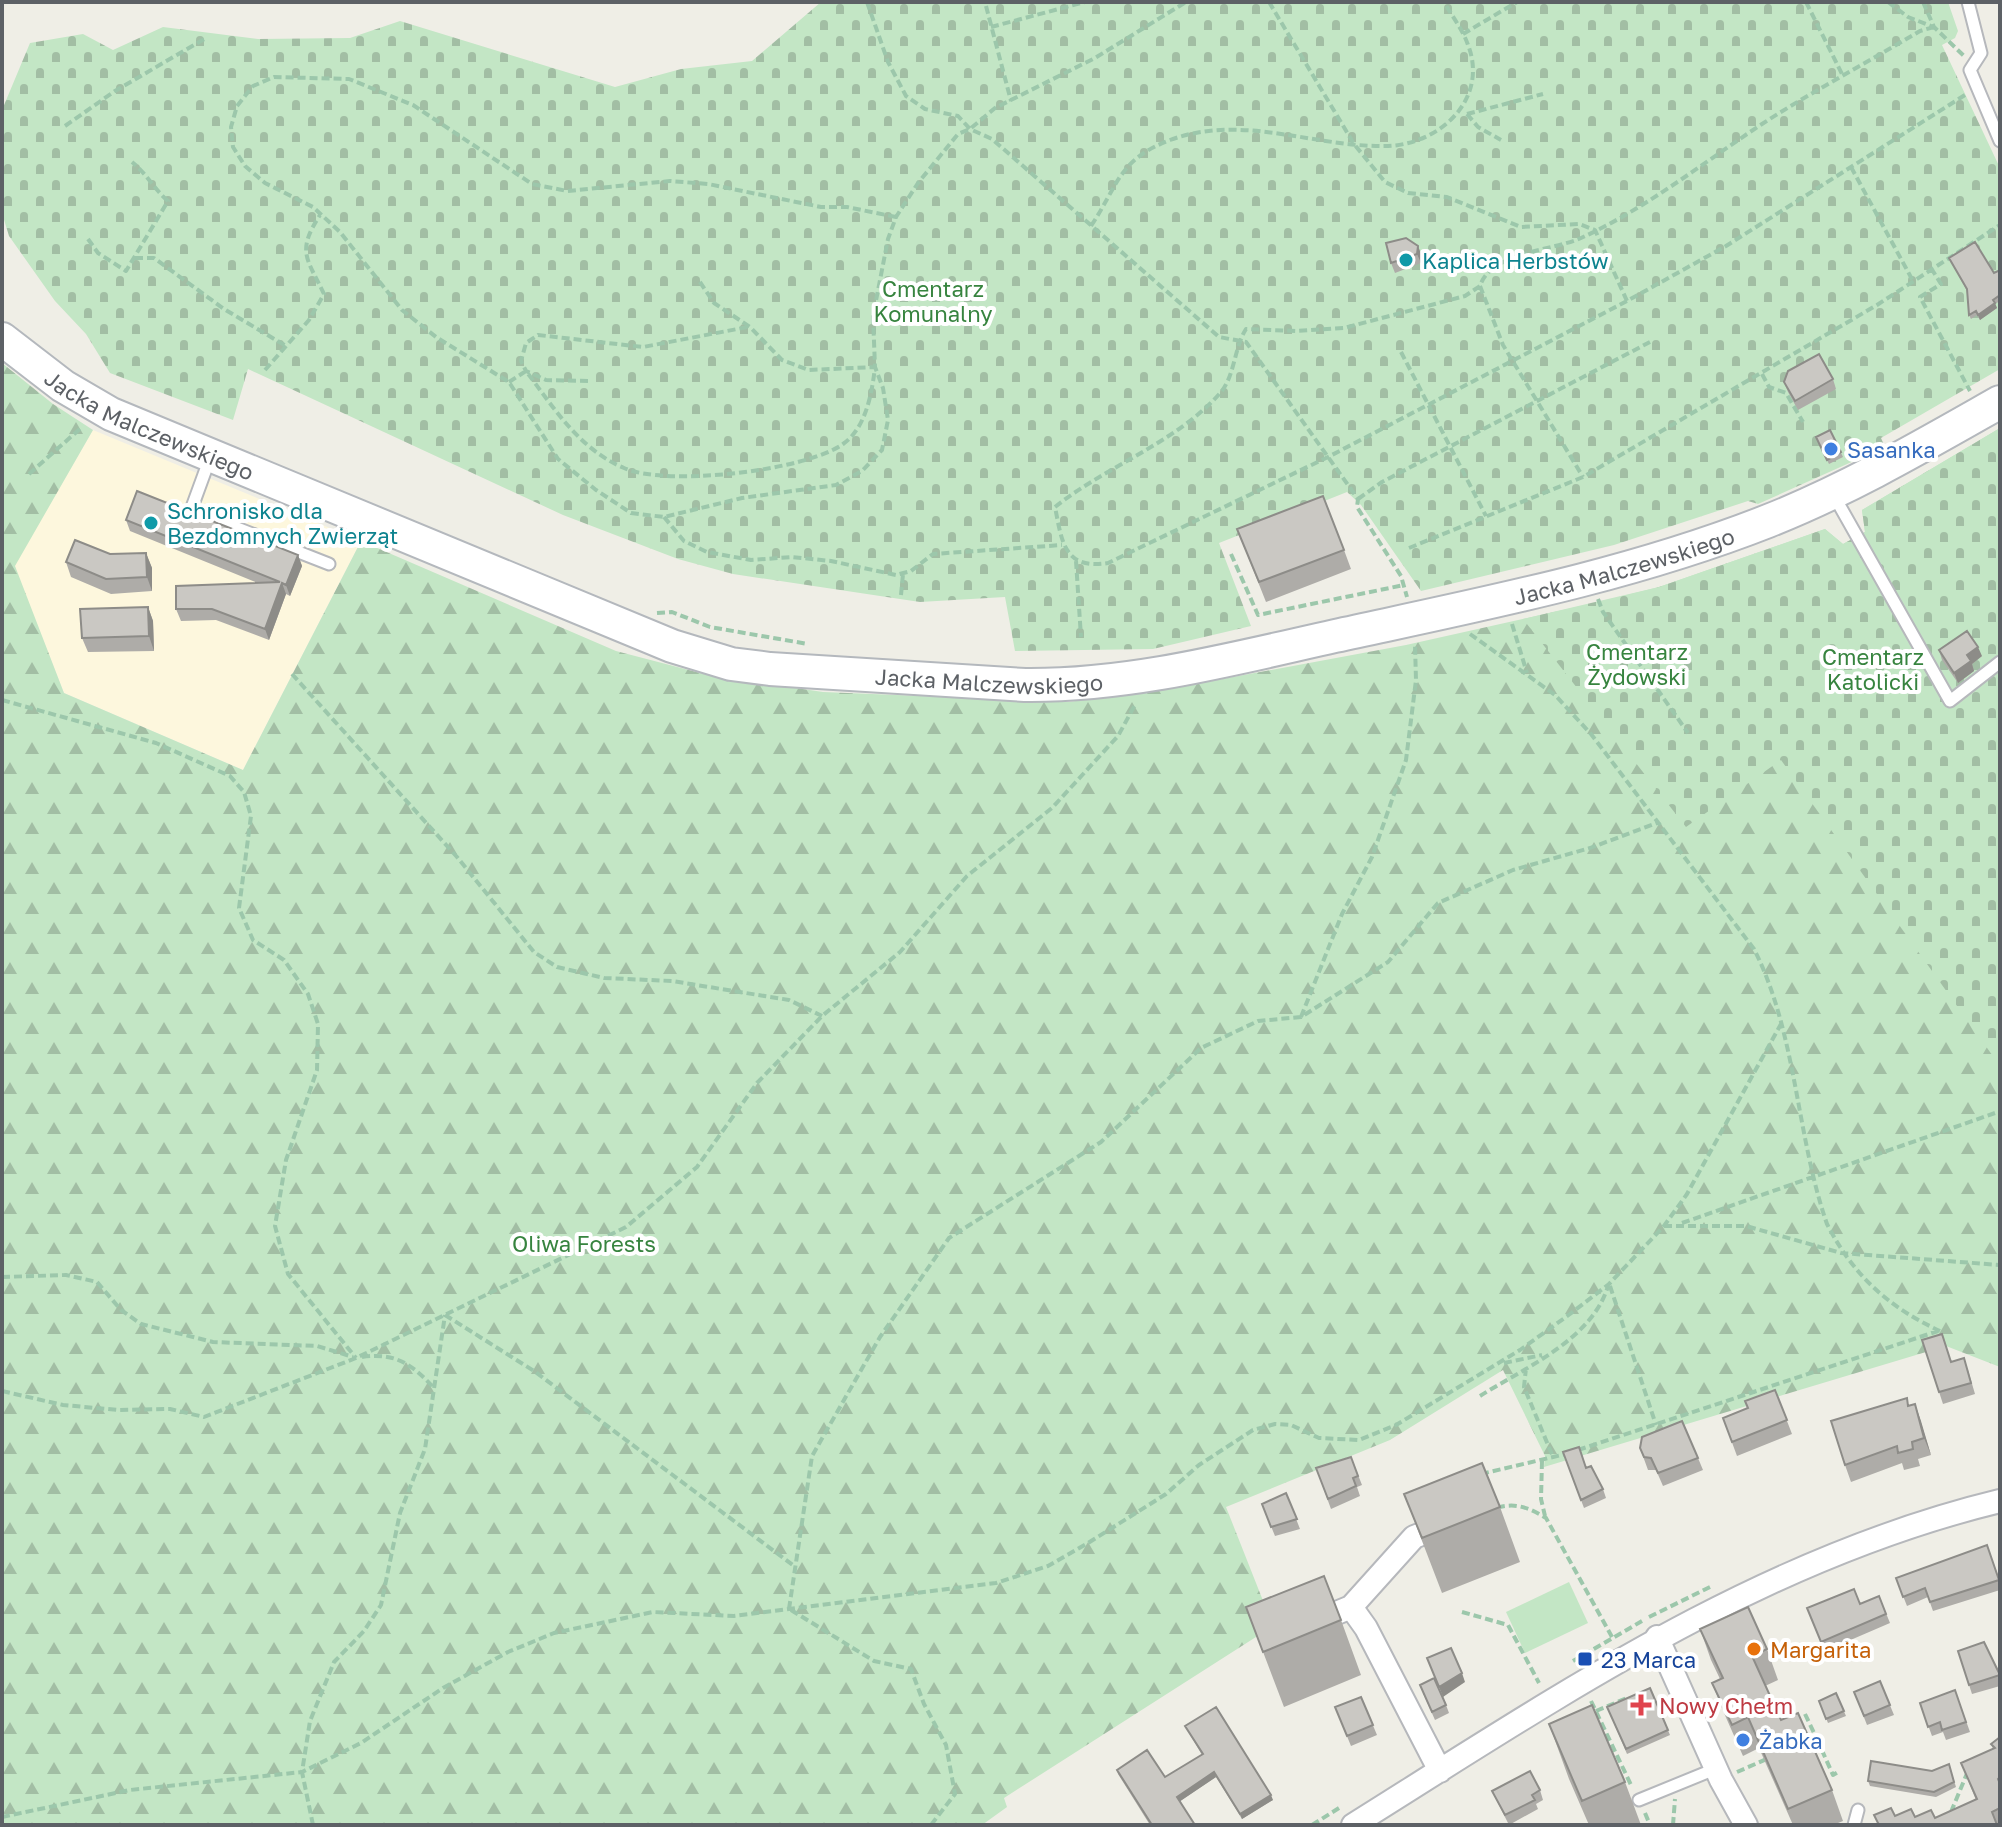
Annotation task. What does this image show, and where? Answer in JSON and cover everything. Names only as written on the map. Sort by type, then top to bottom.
[{"type":"main road","name":"Jacka Malczewskiego","points":[[2,339],[63,386],[102,410],[211,458],[672,646],[731,664],[1025,685],[1107,683],[1150,676],[1568,586],[1714,541],[1833,493],[1982,395]]},
{"type":"street","points":[[1353,1825],[1657,1637],[1790,1573],[1873,1540],[2000,1501]]},
{"type":"street","points":[[1302,1627],[1351,1607],[1414,1537],[1437,1525],[1464,1520]]},
{"type":"street","points":[[1351,1607],[1366,1628],[1440,1771]]},
{"type":"street","points":[[1657,1637],[1718,1774],[1746,1825]]},
{"type":"lane","points":[[1968,2],[1977,58],[1970,70],[2000,141]]},
{"type":"lane","points":[[211,458],[191,510],[329,564]]},
{"type":"lane","points":[[1833,493],[1950,701],[2000,662]]},
{"type":"lane","points":[[1639,1800],[1718,1774]]},
{"type":"lane","points":[[1854,1825],[1858,1810]]},
{"type":"path","points":[[867,2],[888,62],[906,96],[925,109],[958,116],[970,129],[992,139],[1219,337],[1246,342],[1358,499],[1357,507],[1404,585],[1407,604]]},
{"type":"path","points":[[991,27],[1085,2]]},
{"type":"path","points":[[750,327],[643,347],[538,335],[526,343],[521,361],[568,426],[593,452],[626,469],[660,478],[724,474],[811,460],[845,443],[858,427],[872,394],[875,367],[873,316],[888,239],[896,217],[958,134],[970,129],[995,108],[1095,58],[1186,2]]},
{"type":"path","points":[[1269,2],[1372,171],[1408,193],[1447,197],[1521,227],[1579,224],[1595,230],[1627,301]]},
{"type":"path","points":[[1444,2],[1469,45],[1473,71],[1464,112]]},
{"type":"path","points":[[1463,34],[1517,2]]},
{"type":"path","points":[[1806,2],[1843,76]]},
{"type":"path","points":[[1888,2],[1908,17],[1934,27],[1977,58]]},
{"type":"path","points":[[1923,2],[1934,27]]},
{"type":"path","points":[[986,6],[1011,101]]},
{"type":"path","points":[[1583,477],[1537,403],[1488,314],[1480,286],[1484,275],[1497,266],[1595,230],[1843,76],[1920,31],[1934,27]]},
{"type":"path","points":[[65,126],[105,98],[206,38]]},
{"type":"path","points":[[875,367],[883,388],[888,420],[882,450],[862,471],[836,485],[742,498],[664,517],[631,513],[558,459],[509,382],[436,337],[402,310],[340,232],[302,199],[265,183],[245,166],[233,147],[231,127],[237,106],[253,86],[274,77],[349,79],[369,84],[413,105],[532,184],[567,191],[670,181],[708,184],[821,207],[847,207],[896,217]]},
{"type":"path","points":[[1480,286],[1465,296],[1344,328],[1297,331],[1246,329],[1223,389],[1196,416],[1085,483],[1055,507],[1063,545],[1076,561],[1091,566],[1108,563],[1328,457],[1726,246],[1977,87]]},
{"type":"path","points":[[1091,226],[1131,159],[1171,140],[1218,129],[1285,133],[1354,144],[1391,146],[1418,140],[1449,125],[1464,112],[1543,94]]},
{"type":"path","points":[[1464,112],[1478,127],[1501,140]]},
{"type":"path","points":[[88,239],[98,253],[126,271],[168,201],[132,162]]},
{"type":"path","points":[[1851,167],[1913,281]]},
{"type":"path","points":[[265,370],[309,320],[324,294],[304,255],[305,241],[320,215]]},
{"type":"path","points":[[1409,548],[1583,477],[1762,374],[2000,225]]},
{"type":"path","points":[[135,258],[154,258],[224,309],[286,346]]},
{"type":"path","points":[[1931,268],[1941,284],[1920,297],[1982,395],[1960,400]]},
{"type":"path","points":[[698,279],[714,303],[750,327],[782,360],[809,370],[875,367]]},
{"type":"path","points":[[1358,499],[1650,342]]},
{"type":"path","points":[[1401,352],[1487,517]]},
{"type":"path","points":[[509,382],[526,371]]},
{"type":"path","points":[[526,371],[546,380],[588,381]]},
{"type":"path","points":[[1762,374],[1769,387],[1786,393],[1803,422]]},
{"type":"path","points":[[29,474],[102,410]]},
{"type":"path","points":[[664,517],[684,541],[707,552],[751,560],[792,557],[831,561],[903,574],[933,554],[1063,545]]},
{"type":"path","points":[[1231,554],[1258,615],[1404,585]]},
{"type":"path","points":[[1076,561],[1081,637]]},
{"type":"path","points":[[901,595],[903,574]]},
{"type":"path","points":[[1391,600],[1421,595]]},
{"type":"path","points":[[646,619],[660,612],[672,612],[710,627],[820,644]]},
{"type":"path","points":[[1603,612],[1688,733]]},
{"type":"path","points":[[1510,615],[1528,675]]},
{"type":"path","points":[[1459,627],[1555,695],[1591,734],[1754,949],[1766,973],[1781,1024],[1827,1224],[1841,1253],[1883,1298],[1940,1331],[1542,1461],[1480,1475]]},
{"type":"path","points":[[1301,1017],[1342,914],[1372,857],[1406,760],[1416,680],[1415,638]]},
{"type":"path","points":[[292,674],[457,857],[534,952],[557,967],[604,978],[672,981],[789,1000],[822,1016]]},
{"type":"path","points":[[2,1391],[63,1405],[118,1410],[170,1409],[204,1417],[356,1358],[626,1227],[697,1167],[757,1083],[822,1016],[900,952],[967,876],[1052,808],[1118,736],[1150,676]]},
{"type":"path","points":[[2,700],[156,743],[230,776],[244,792],[251,816],[239,908],[253,940],[284,960],[300,982],[318,1024],[317,1070],[286,1160],[275,1226],[288,1274],[356,1358]]},
{"type":"path","points":[[789,1609],[812,1456],[880,1337],[949,1238],[1101,1142],[1201,1048],[1258,1021],[1301,1017],[1388,962],[1438,903],[1513,870],[1657,823]]},
{"type":"path","points":[[2,1817],[130,1790],[302,1772],[361,1743],[443,1688],[508,1652],[554,1633],[653,1612],[734,1616],[996,1583],[1048,1566],[1166,1494],[1199,1465],[1253,1430],[1275,1424],[1291,1425],[1319,1438],[1359,1440],[1396,1425],[1494,1366],[1609,1284],[1664,1226],[1687,1194],[1781,1024]]},
{"type":"path","points":[[1676,1226],[1995,1113]]},
{"type":"path","points":[[1664,1226],[1746,1226],[1841,1253],[2000,1265]]},
{"type":"path","points":[[2,1277],[66,1275],[97,1282],[121,1310],[141,1324],[213,1342],[317,1346],[356,1358],[382,1354],[412,1364],[433,1387]]},
{"type":"path","points":[[1480,1396],[1577,1333],[1595,1313],[1609,1284]]},
{"type":"path","points":[[1609,1284],[1656,1425]]},
{"type":"path","points":[[445,1315],[534,1371],[794,1566]]},
{"type":"path","points":[[313,1825],[302,1772],[310,1721],[334,1662],[364,1631],[381,1605],[400,1513],[425,1449],[445,1315]]},
{"type":"path","points":[[1494,1366],[1530,1355],[1545,1355]]},
{"type":"path","points":[[1526,1368],[1524,1387],[1553,1457]]},
{"type":"path","points":[[1542,1461],[1541,1499],[1546,1518],[1612,1637]]},
{"type":"path","points":[[1529,1507],[1541,1499]]},
{"type":"path","points":[[1464,1520],[1506,1505],[1529,1507],[1546,1518]]},
{"type":"path","points":[[789,1609],[874,1661],[911,1669],[924,1704],[946,1745],[955,1794],[931,1825]]},
{"type":"path","points":[[1462,1612],[1508,1625],[1539,1683]]},
{"type":"path","points":[[1601,1691],[1590,1699],[1639,1800]]},
{"type":"path","points":[[1596,1711],[1635,1695]]},
{"type":"path","points":[[1805,1714],[1833,1775],[1838,1772]]},
{"type":"path","points":[[1803,1743],[1816,1737]]},
{"type":"path","points":[[1601,1748],[1614,1750]]},
{"type":"path","points":[[1718,1774],[1775,1755]]},
{"type":"path","points":[[1951,1812],[1970,1768]]},
{"type":"path","points":[[1673,1825],[1676,1786]]},
{"type":"shaded area","points":[[93,430],[361,541],[243,770],[64,693],[14,566]]},
{"type":"green space","name":"Cmentarz Komunalny","points":[[821,2],[1948,2],[1958,31],[1955,38],[1942,45],[2000,168],[2000,369],[1881,438],[1885,447],[1758,504],[1748,501],[1614,545],[1421,591],[1361,505],[1347,492],[1219,543],[1251,626],[1153,649],[1015,651],[1005,597],[920,602],[733,574],[678,559],[563,515],[248,369],[233,420],[110,373],[86,334],[55,301],[9,236],[2,213],[2,110],[30,43],[83,34],[113,50],[163,27],[258,39],[350,38],[400,21],[615,87],[681,69],[752,61]]},
{"type":"green space","name":"Oliwa Forests","points":[[2,363],[53,404],[93,430],[15,566],[64,693],[243,770],[361,541],[616,651],[708,675],[823,692],[1068,702],[1163,690],[1406,645],[1599,602],[1659,587],[1825,529],[1843,544],[1865,532],[1862,510],[2000,428],[2000,1367],[1946,1346],[1544,1467],[1545,1456],[1503,1370],[1390,1440],[1226,1507],[1273,1626],[1004,1798],[1007,1807],[982,1825],[2,1825]]},
{"type":"green space","name":"Cmentarz Katolicki","points":[[2000,428],[2000,1066],[1781,760],[1686,827],[1523,619],[1659,587],[1825,529],[1843,544],[1865,532],[1862,510]]},
{"type":"green space","points":[[1569,1582],[1588,1623],[1525,1653],[1506,1612]]},
{"type":"building","points":[[1406,238],[1418,246],[1417,254],[1391,263],[1386,243]]},
{"type":"building","points":[[1975,242],[1994,273],[2000,270],[2000,295],[1993,300],[1995,303],[1978,315],[1976,311],[1969,315],[1967,289],[1949,258]]},
{"type":"building","points":[[1819,354],[1833,379],[1795,401],[1784,382],[1788,371]]},
{"type":"building","points":[[1830,430],[1841,452],[1827,460],[1816,437]]},
{"type":"building","points":[[137,491],[298,555],[286,585],[282,583],[265,629],[212,609],[176,609],[176,586],[280,582],[126,520]]},
{"type":"building","points":[[1323,496],[1344,550],[1259,582],[1237,529]]},
{"type":"building","points":[[75,540],[110,554],[146,553],[147,577],[106,579],[66,562]]},
{"type":"building","points":[[148,607],[149,636],[82,638],[80,609]]},
{"type":"building","points":[[1967,631],[1978,647],[1967,655],[1971,661],[1954,673],[1939,650]]},
{"type":"building","points":[[1942,1334],[1951,1362],[1964,1358],[1971,1383],[1939,1392],[1922,1340]]},
{"type":"building","points":[[1775,1390],[1787,1420],[1732,1442],[1723,1418],[1748,1408],[1745,1401]]},
{"type":"building","points":[[1907,1398],[1908,1406],[1915,1404],[1924,1438],[1912,1442],[1913,1449],[1898,1453],[1897,1446],[1845,1465],[1831,1421]]},
{"type":"building","points":[[1682,1421],[1698,1458],[1658,1473],[1651,1458],[1644,1457],[1640,1448],[1642,1437]]},
{"type":"building","points":[[1579,1447],[1586,1468],[1591,1466],[1603,1489],[1581,1500],[1563,1452]]},
{"type":"building","points":[[1351,1457],[1358,1476],[1353,1478],[1356,1486],[1328,1499],[1316,1468]]},
{"type":"building","points":[[1482,1463],[1500,1507],[1422,1538],[1404,1494]]},
{"type":"building","points":[[1286,1493],[1297,1519],[1271,1527],[1262,1504]]},
{"type":"building","points":[[1987,1545],[1999,1580],[1930,1602],[1925,1588],[1903,1597],[1896,1578]]},
{"type":"building","points":[[1324,1576],[1341,1620],[1263,1652],[1246,1607]]},
{"type":"building","points":[[1854,1589],[1860,1604],[1879,1596],[1886,1614],[1821,1642],[1807,1608]]},
{"type":"building","points":[[1748,1607],[1767,1649],[1752,1656],[1781,1720],[1798,1713],[1832,1790],[1788,1809],[1748,1717],[1732,1725],[1712,1683],[1723,1678],[1700,1629]]},
{"type":"building","points":[[1984,1642],[2000,1675],[1969,1685],[1958,1651]]},
{"type":"building","points":[[1451,1648],[1462,1673],[1439,1687],[1427,1658]]},
{"type":"building","points":[[1434,1678],[1446,1705],[1432,1712],[1420,1685]]},
{"type":"building","points":[[1880,1681],[1890,1705],[1864,1716],[1854,1692]]},
{"type":"building","points":[[1650,1688],[1668,1730],[1626,1749],[1607,1707]]},
{"type":"building","points":[[1955,1690],[1966,1722],[1942,1730],[1940,1722],[1928,1727],[1920,1703]]},
{"type":"building","points":[[1836,1693],[1844,1711],[1826,1719],[1819,1701]]},
{"type":"building","points":[[1361,1697],[1373,1725],[1347,1736],[1335,1707]]},
{"type":"building","points":[[1592,1705],[1625,1782],[1582,1801],[1549,1724]]},
{"type":"building","points":[[1216,1707],[1271,1795],[1240,1814],[1214,1772],[1177,1797],[1195,1825],[1152,1825],[1117,1770],[1147,1750],[1165,1777],[1203,1754],[1185,1726]]},
{"type":"building","points":[[2000,1737],[2000,1808],[1992,1812],[1997,1825],[1879,1825],[1874,1815],[1891,1808],[1895,1816],[1911,1809],[1915,1817],[1931,1810],[1935,1818],[1977,1799],[1961,1763],[1995,1748],[1991,1744]]},
{"type":"building","points":[[1871,1761],[1932,1771],[1949,1764],[1954,1782],[1934,1792],[1868,1781]]},
{"type":"building","points":[[1530,1771],[1540,1790],[1532,1795],[1535,1800],[1505,1815],[1492,1791]]},
{"type":"place","name":"Kaplica Herbstów","points":[[1406,260]]},
{"type":"place","name":"Sasanka","points":[[1831,449]]},
{"type":"place","name":"Schronisko dla Bezdomnych Zwierząt","points":[[151,523]]},
{"type":"place","name":"Margarita","points":[[1754,1649]]},
{"type":"place","name":"23 Marca","points":[[1585,1659]]},
{"type":"place","name":"Nowy Chełm","points":[[1641,1705]]},
{"type":"place","name":"Żabka","points":[[1743,1740]]},
{"type":"park label","name":"Cmentarz Żydowski","points":[[1637,664]]}]
